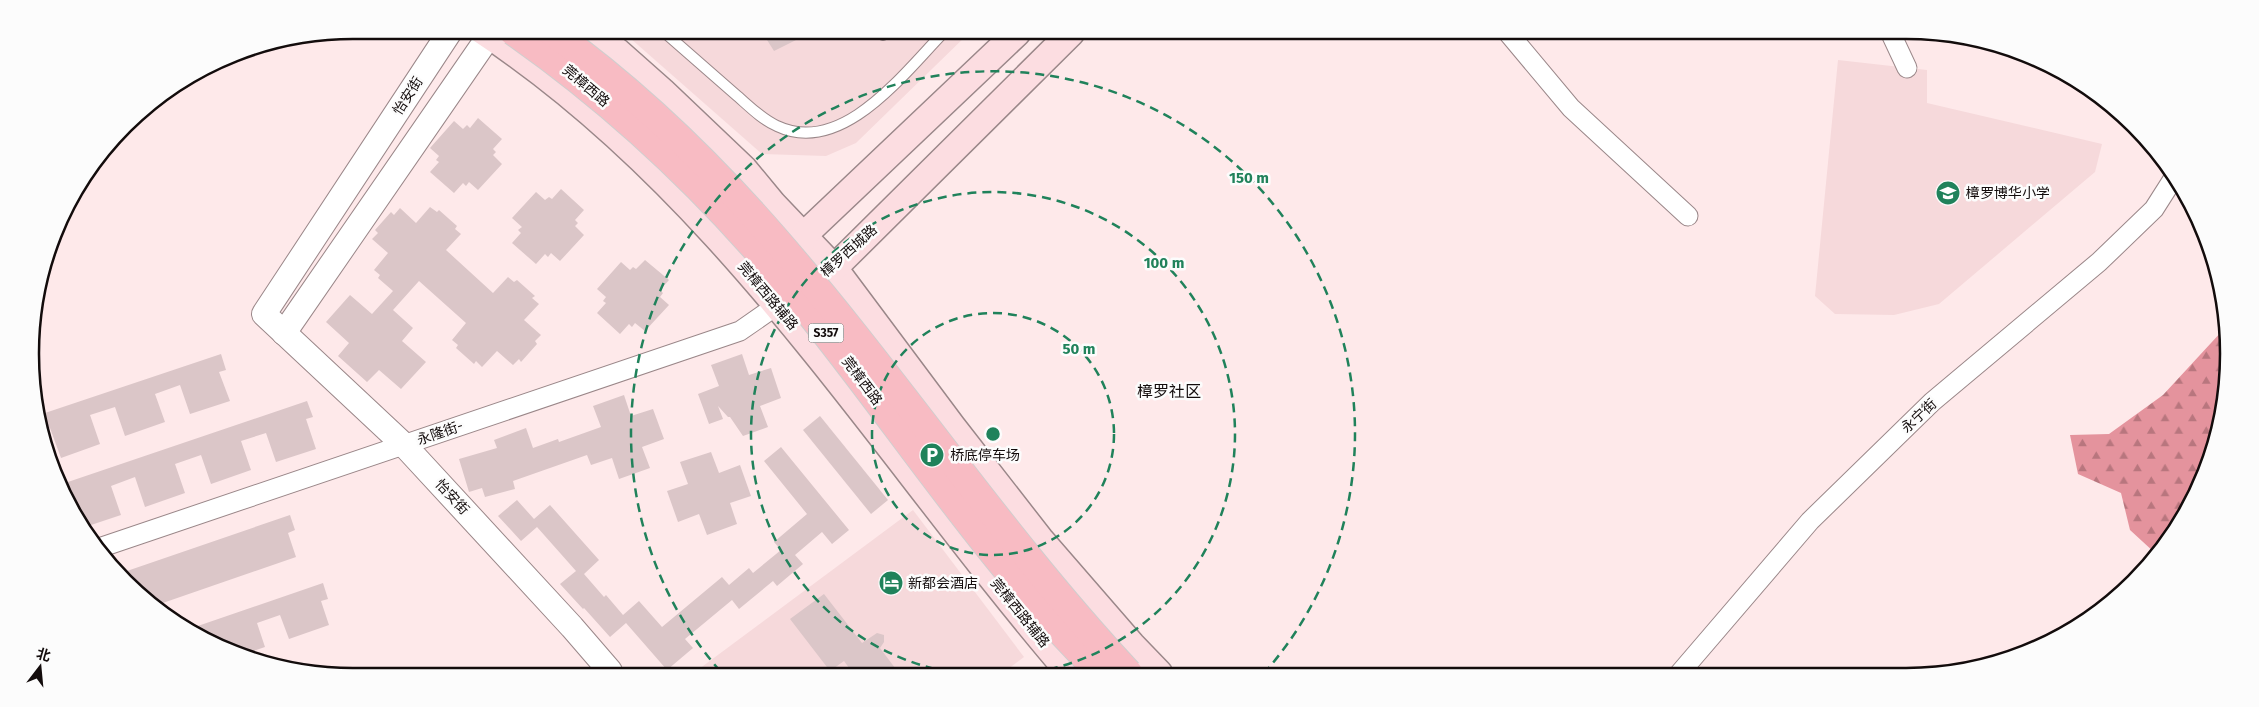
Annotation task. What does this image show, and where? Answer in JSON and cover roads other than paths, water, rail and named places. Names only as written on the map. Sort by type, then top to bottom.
[{"type":"main road","name":"莞樟西路辅路","points":[[502,39],[640,158],[728,249],[942,509],[975,559],[1066,668]]},
{"type":"main road","name":"莞樟西路","points":[[506,39],[591,90],[712,201],[821,326],[961,511],[1020,585],[1096,668]]},
{"type":"main road","name":"莞樟西路","points":[[561,39],[644,106],[743,203],[849,328],[1045,579],[1124,668]]},
{"type":"main road","points":[[604,39],[662,91],[744,169],[773,204],[834,268],[1040,540],[1154,668]]},
{"type":"main road","points":[[776,306],[804,235],[1011,39]]},
{"type":"main road","name":"樟罗西城路","points":[[776,306],[834,268],[1065,39]]},
{"type":"main road","points":[[874,428],[869,404],[873,391],[881,383],[892,379],[904,378],[924,389]]},
{"type":"street","name":"怡安街","points":[[444,39],[264,314],[404,445],[607,668]]},
{"type":"street","points":[[284,333],[489,39]]},
{"type":"street","points":[[1513,39],[1571,108],[1688,216]]},
{"type":"street","points":[[1893,39],[1907,68]]},
{"type":"street","name":"永宁街","points":[[1684,668],[1810,521],[1932,402],[2099,262],[2154,209],[2170,184]]},
{"type":"street","name":"永隆街-","points":[[105,546],[740,331],[776,306]]},
{"type":"lane","points":[[672,39],[757,113],[776,126],[796,133],[815,133],[833,128],[853,119],[891,87],[937,39]]},
{"type":"place","name":"樟罗博华小学","points":[[1948,193]]},
{"type":"place","name":"桥底停车场","points":[[932,455]]},
{"type":"place","name":"新都会酒店","points":[[891,583]]},
{"type":"district","name":"樟罗社区","points":[[1169,391]]}]
